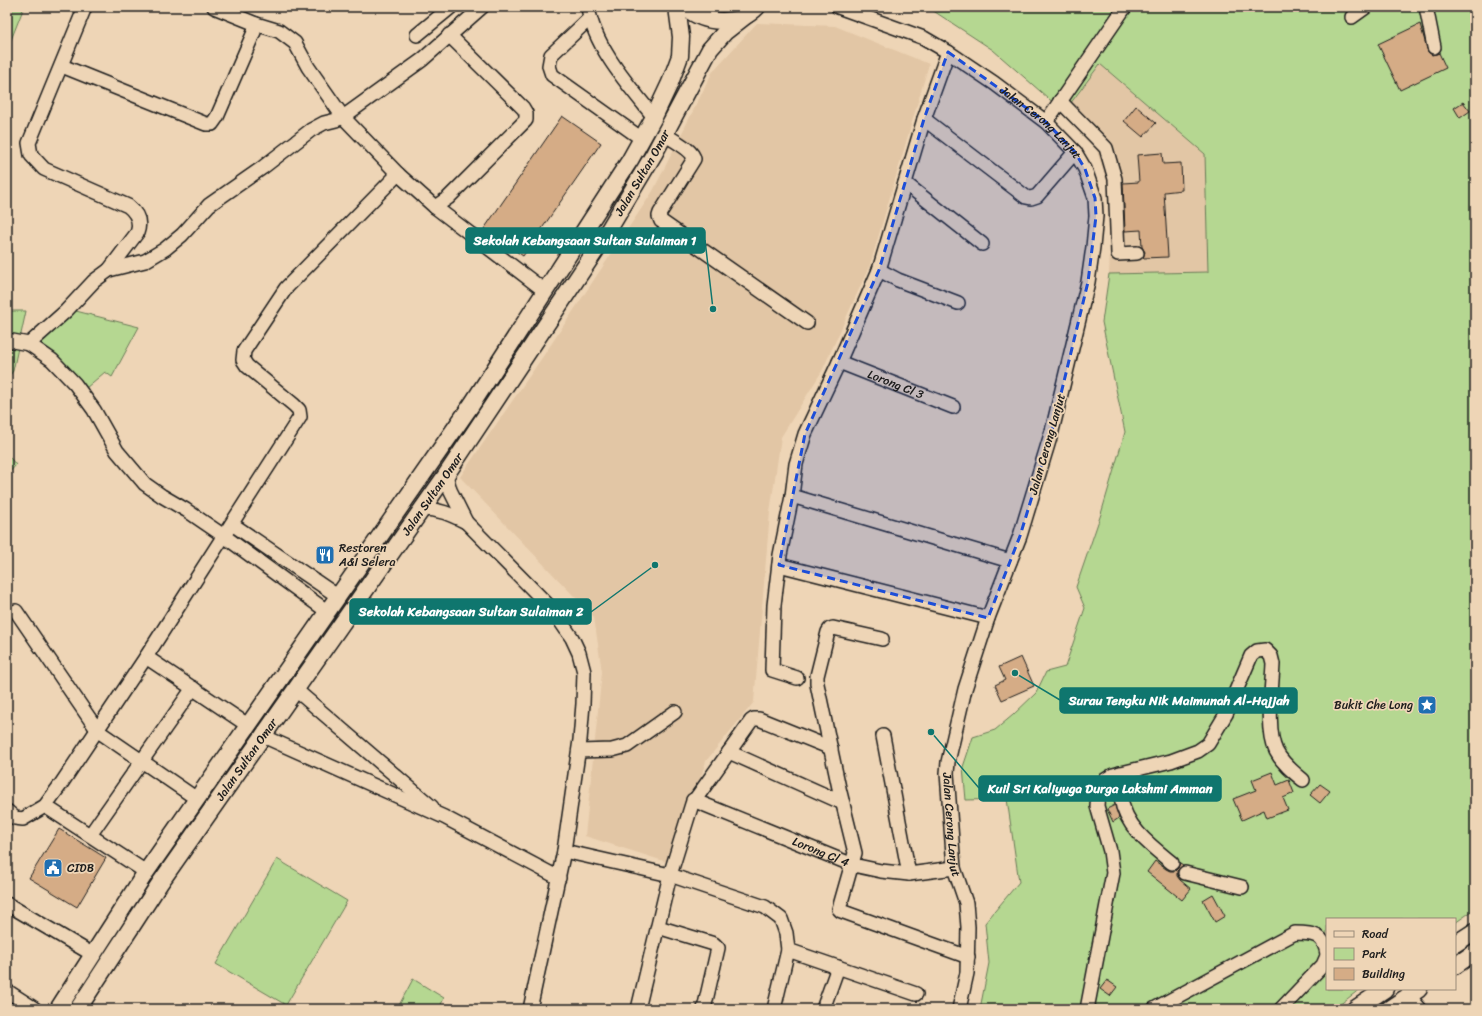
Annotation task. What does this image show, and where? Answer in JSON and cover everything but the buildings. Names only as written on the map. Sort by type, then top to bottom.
[{"type":"main road","points":[[58,1009],[146,872],[472,404],[626,166],[654,117],[670,83],[680,56],[681,37],[677,7]]},
{"type":"main road","points":[[684,7],[700,17],[716,21],[733,20],[756,9]]},
{"type":"main road","name":"Jalan Sultan Omar","points":[[78,1009],[160,883],[446,475],[602,241],[664,134],[710,49],[725,32],[756,9]]},
{"type":"main road","points":[[1456,943],[1475,931]]},
{"type":"main road","points":[[1456,965],[1475,952]]},
{"type":"main road","points":[[1355,1009],[1384,990]]},
{"type":"main road","points":[[1389,1009],[1414,993]]},
{"type":"street","points":[[28,344],[66,310],[94,281],[109,270],[137,233],[139,228],[135,213],[128,206],[44,169],[31,155],[29,143],[85,7]]},
{"type":"street","points":[[214,7],[256,24],[279,31],[295,43],[308,67],[343,117],[398,174],[435,208],[545,291]]},
{"type":"street","points":[[417,35],[450,7]]},
{"type":"street","name":"Jalan Cerong Lanjut","points":[[837,7],[924,38],[948,52],[994,83],[1046,122],[1075,152],[1085,169],[1095,198],[1096,216],[1089,275],[1052,431],[1020,536],[988,618],[965,689],[948,762],[948,785],[954,868],[966,903],[969,943],[967,973],[959,1009]]},
{"type":"street","points":[[1046,122],[1125,7]]},
{"type":"street","points":[[1352,17],[1366,7]]},
{"type":"street","points":[[1426,7],[1434,47]]},
{"type":"street","points":[[109,270],[145,261],[165,249],[182,235],[209,205],[311,130],[324,123],[343,117],[422,60],[450,35],[475,9]]},
{"type":"street","points":[[642,138],[552,75],[549,66],[551,55],[589,12],[602,46],[620,74],[654,117]]},
{"type":"street","points":[[62,66],[206,124],[212,124],[217,117],[254,32],[256,24]]},
{"type":"street","points":[[435,208],[448,198],[526,120],[526,113],[523,108],[450,35]]},
{"type":"street","points":[[797,678],[772,670],[774,605],[779,565],[792,496],[796,464],[804,434],[839,362],[879,270],[924,119],[948,52]]},
{"type":"street","points":[[1060,101],[1106,148],[1116,179],[1118,254],[1137,253]]},
{"type":"street","points":[[924,119],[1026,197],[1032,198],[1037,196],[1075,152]]},
{"type":"street","points":[[664,134],[690,151],[694,155],[694,160],[660,213],[659,216],[661,221],[807,323]]},
{"type":"street","points":[[7,811],[15,818],[23,818],[45,806],[98,731],[300,417],[299,410],[294,405],[247,366],[243,360],[244,351],[286,288],[398,174]]},
{"type":"street","points":[[905,183],[982,244]]},
{"type":"street","points":[[879,270],[898,280],[958,303]]},
{"type":"street","points":[[7,340],[28,344],[52,360],[75,384],[94,410],[117,451],[145,484],[224,536],[328,612]]},
{"type":"street","name":"Lorong Cl 3","points":[[839,362],[953,407]]},
{"type":"street","points":[[446,475],[450,490],[466,522],[552,609],[572,638],[579,653],[584,672],[579,751],[564,851],[530,1009]]},
{"type":"street","points":[[792,496],[1010,561]]},
{"type":"street","points":[[422,509],[434,509],[466,522]]},
{"type":"street","points":[[232,524],[338,597]]},
{"type":"street","points":[[779,565],[988,618]]},
{"type":"street","points":[[16,611],[98,731],[197,799]]},
{"type":"street","points":[[882,639],[834,628],[830,629],[817,676],[817,684],[855,853],[839,909],[968,957]]},
{"type":"street","points":[[1089,1009],[1088,1004],[1113,874],[1110,851],[1097,806],[1098,791],[1105,780],[1113,774],[1171,761],[1198,752],[1208,744],[1226,714],[1251,656],[1257,651],[1265,650],[1270,656],[1273,664],[1270,731],[1276,751],[1290,770],[1303,780]]},
{"type":"street","points":[[146,656],[249,726]]},
{"type":"street","points":[[90,835],[193,688]]},
{"type":"street","points":[[296,690],[444,817]]},
{"type":"street","points":[[579,751],[612,750],[627,746],[675,712]]},
{"type":"street","points":[[638,1009],[670,875],[694,800],[751,721],[754,719],[759,719],[831,748]]},
{"type":"street","points":[[263,736],[444,817],[559,878]]},
{"type":"street","points":[[882,736],[909,874]]},
{"type":"street","points":[[729,752],[843,803]]},
{"type":"street","points":[[1120,773],[1121,799],[1128,817],[1140,836],[1172,863]]},
{"type":"street","name":"Lorong Cl 4","points":[[694,800],[852,865],[881,871],[909,874],[954,868]]},
{"type":"street","points":[[45,806],[146,872]]},
{"type":"street","points":[[564,851],[670,875],[765,907],[781,919],[786,933],[788,950],[774,1009]]},
{"type":"street","points":[[1185,873],[1242,887]]},
{"type":"street","points":[[7,904],[92,954]]},
{"type":"street","points":[[658,927],[714,944],[718,948],[704,1009]]},
{"type":"street","points":[[1154,1009],[1295,933],[1309,933],[1320,937],[1326,945]]},
{"type":"street","points":[[788,950],[916,994]]},
{"type":"street","points":[[1281,1009],[1323,966],[1326,958]]},
{"type":"street","points":[[823,1009],[838,967]]},
{"type":"street","points":[[7,991],[35,1009]]},
{"type":"street","points":[[1414,993],[1420,1009]]},
{"type":"highlighted area","points":[[948,52],[1046,122],[1075,152],[1085,169],[1095,198],[1096,216],[1088,282],[1052,431],[1020,536],[988,618],[779,565],[805,434],[879,270],[924,119]]},
{"type":"shaded area","points":[[757,23],[835,26],[929,64],[870,265],[822,371],[781,437],[770,512],[754,702],[706,761],[673,864],[585,836],[602,672],[594,617],[460,477],[546,352],[653,191],[713,71]]},
{"type":"shaded area","points":[[1100,63],[1205,154],[1208,272],[1109,274],[1111,232],[1107,183],[1095,145],[1064,112]]},
{"type":"green space","points":[[7,7],[24,7],[7,50]]},
{"type":"green space","points":[[920,7],[1475,7],[1475,909],[1456,922],[1456,918],[1326,918],[1326,990],[1359,990],[1334,1009],[980,1009],[989,963],[985,923],[1019,882],[1007,799],[966,800],[963,767],[973,737],[995,730],[1036,693],[1046,672],[1065,667],[1085,608],[1076,587],[1101,514],[1125,432],[1102,322],[1109,274],[1208,272],[1205,154],[1100,64],[1064,112],[993,50],[932,10]]},
{"type":"green space","points":[[7,307],[10,311],[26,311],[13,371],[7,379]]},
{"type":"green space","points":[[72,310],[139,327],[112,377],[105,372],[86,388],[41,347],[40,338]]},
{"type":"green space","points":[[7,454],[16,465],[7,475]]},
{"type":"green space","points":[[277,859],[347,901],[286,1005],[216,964]]},
{"type":"green space","points":[[413,979],[444,998],[439,1009],[397,1009]]},
{"type":"place","name":"Sekolah Kebangsaan Sultan Sulaiman 1","points":[[713,309]]},
{"type":"place","name":"Restoren A&I Selera","points":[[325,555]]},
{"type":"place","name":"Sekolah Kebangsaan Sultan Sulaiman 2","points":[[655,565]]},
{"type":"place","name":"Surau Tengku Nik Maimunah Al-Hajjah","points":[[1015,673]]},
{"type":"place","name":"Bukit Che Long","points":[[1427,705]]},
{"type":"place","name":"Kuil Sri Kaliyuga Durga Lakshmi Amman","points":[[931,732]]},
{"type":"place","name":"CIDB","points":[[53,868]]}]
